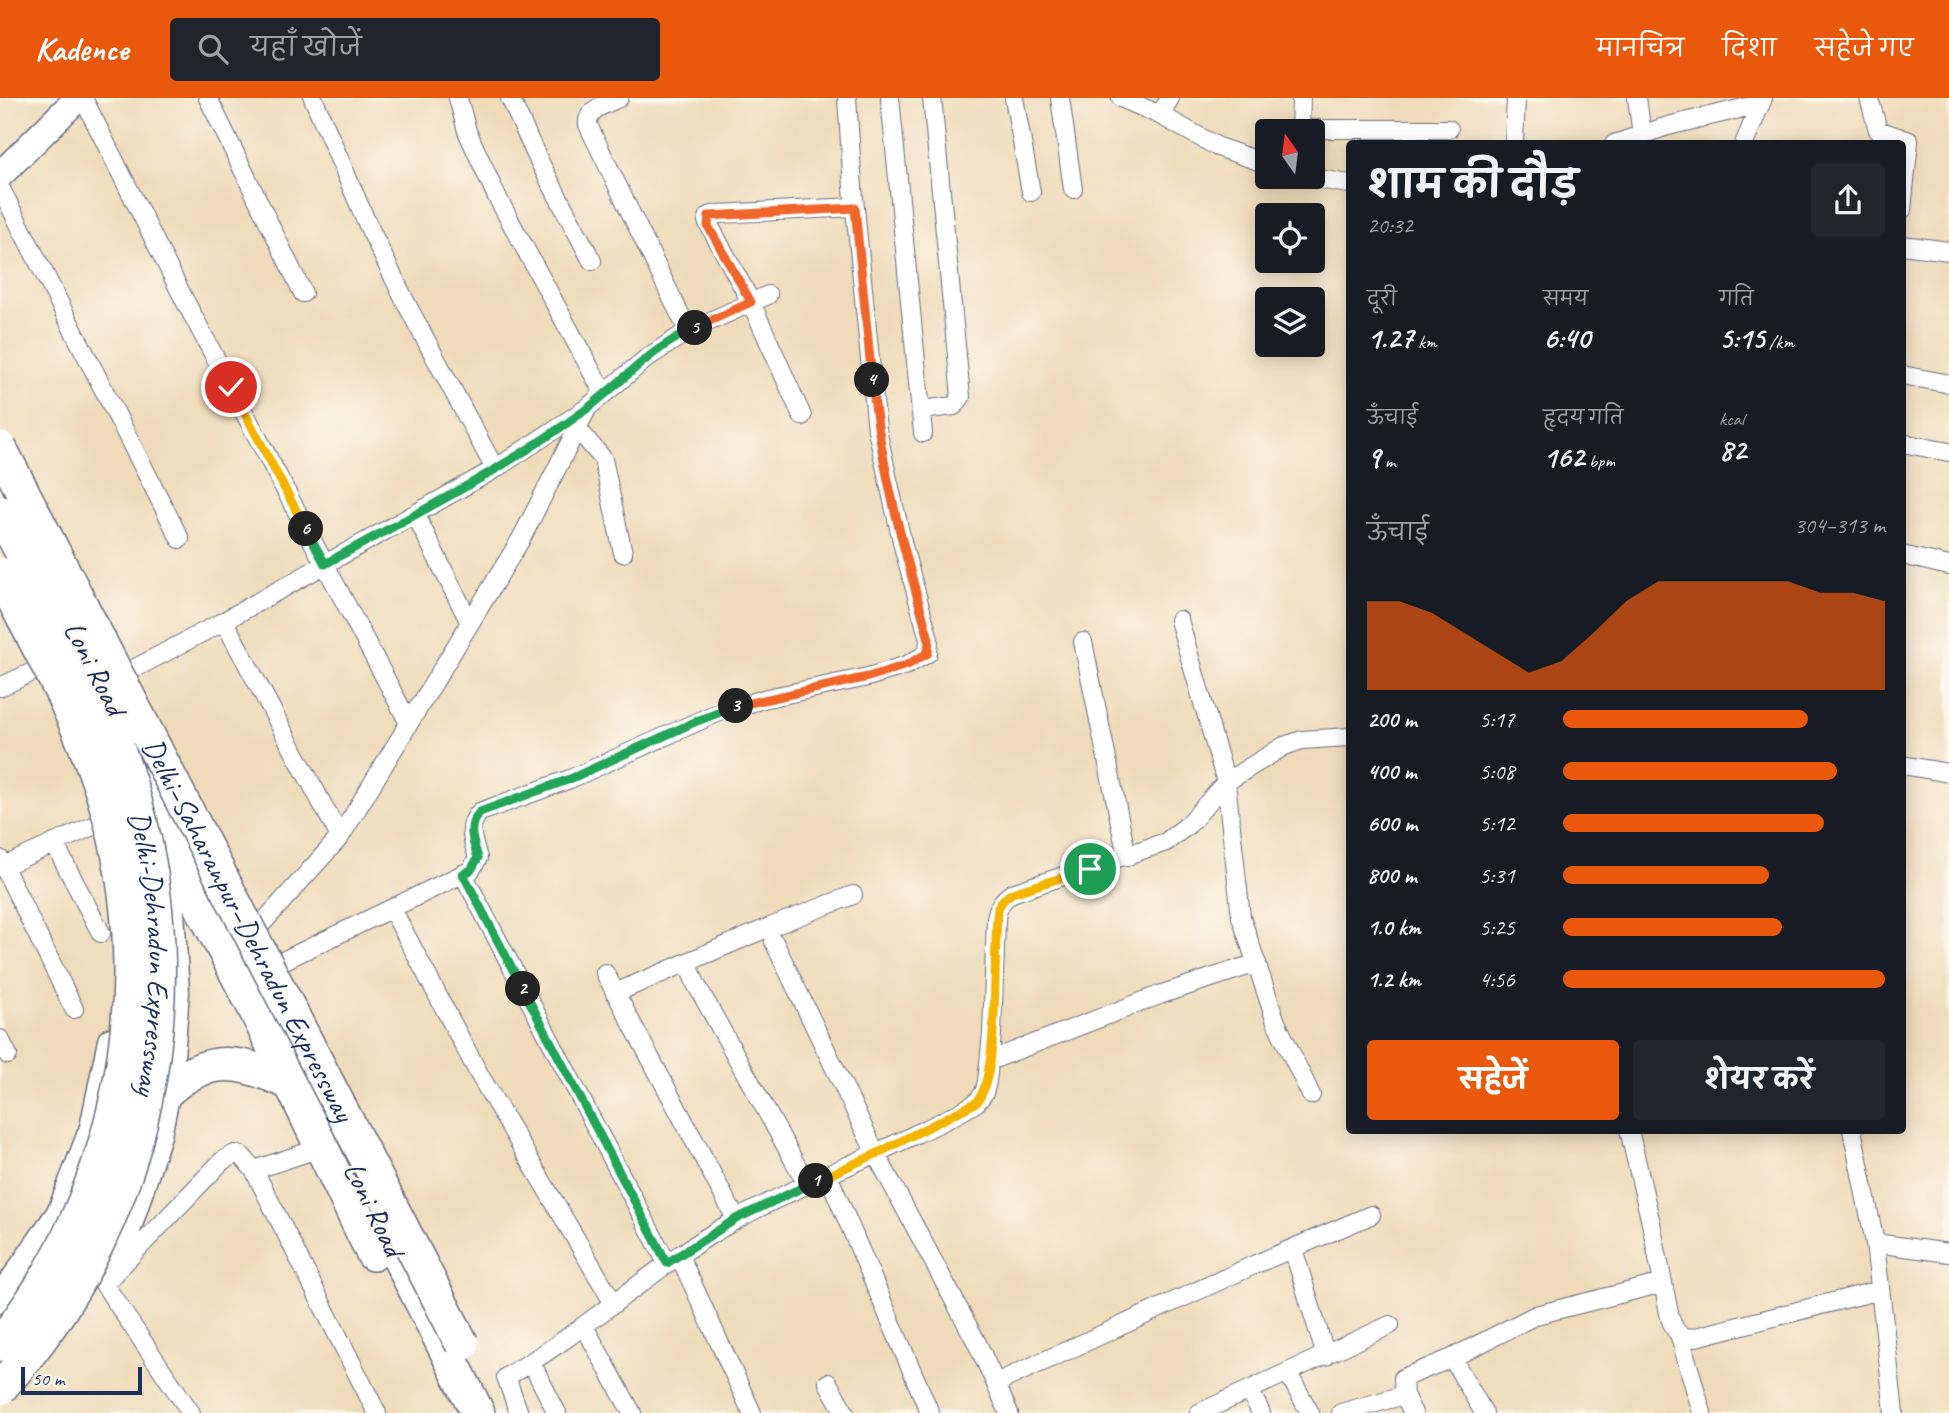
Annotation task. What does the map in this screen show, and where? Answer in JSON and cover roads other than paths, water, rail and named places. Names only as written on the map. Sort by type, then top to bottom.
[{"type":"highway","name":"Delhi–Saharanpur–Dehradun Expressway","points":[[0,448],[462,1344],[494,1413]]},
{"type":"highway","name":"Loni Road","points":[[0,483],[104,685],[164,820],[320,1148],[453,1413]]},
{"type":"highway","name":"Delhi-Dehradun Expressway","points":[[0,512],[86,675],[117,746],[149,854],[160,961],[152,1066],[138,1134],[117,1196],[90,1258],[73,1289],[32,1350],[0,1388]]},
{"type":"highway","name":"Loni Road","points":[[0,527],[66,656],[249,960],[478,1413]]},
{"type":"highway","name":"Delhi-Dehradun Expressway","points":[[0,574],[60,688],[102,791],[123,874],[131,973],[124,1062],[101,1156],[65,1244],[29,1304],[0,1344]]},
{"type":"highway","points":[[167,1091],[194,1070],[212,1065],[244,1067],[289,1083]]},
{"type":"street","points":[[0,175],[80,98],[409,723]]},
{"type":"street","points":[[208,98],[303,293]]},
{"type":"street","points":[[313,98],[367,223],[407,306],[495,469]]},
{"type":"street","points":[[458,98],[467,131],[496,195],[604,394]]},
{"type":"street","points":[[510,98],[537,157],[592,261]]},
{"type":"street","points":[[619,98],[590,106],[587,119],[688,331]]},
{"type":"street","points":[[249,960],[392,909],[471,870],[478,858],[471,826],[480,812],[570,779],[717,713],[767,698],[868,677],[907,665],[928,653],[929,639],[904,550],[877,430],[846,98]]},
{"type":"street","points":[[890,98],[923,433]]},
{"type":"street","points":[[921,410],[954,406],[961,397],[932,98]]},
{"type":"street","points":[[1014,98],[1031,192]]},
{"type":"street","points":[[1060,98],[1073,189]]},
{"type":"street","points":[[1121,98],[1160,115],[1217,147],[1255,159]]},
{"type":"street","points":[[1160,115],[1170,98]]},
{"type":"street","points":[[1300,119],[1301,98]]},
{"type":"street","points":[[1514,140],[1516,98]]},
{"type":"street","points":[[1637,98],[1642,135]]},
{"type":"street","points":[[1869,98],[1878,130],[1909,141],[1906,171]]},
{"type":"street","points":[[1626,140],[1761,101]]},
{"type":"street","points":[[1746,140],[1761,101]]},
{"type":"street","points":[[1325,130],[1449,129]]},
{"type":"street","points":[[1325,180],[1346,184]]},
{"type":"street","points":[[0,187],[180,539]]},
{"type":"street","points":[[802,416],[751,302],[708,226],[709,216],[855,208]]},
{"type":"street","points":[[1906,245],[1949,251]]},
{"type":"street","points":[[104,685],[225,621],[495,469],[587,408],[647,358],[688,331],[768,295]]},
{"type":"street","points":[[1906,376],[1945,383]]},
{"type":"street","points":[[249,960],[340,837],[521,539],[587,408]]},
{"type":"street","points":[[577,428],[603,459],[623,553]]},
{"type":"street","points":[[1906,444],[1949,452]]},
{"type":"street","points":[[415,514],[470,623]]},
{"type":"street","points":[[1906,556],[1949,566]]},
{"type":"street","points":[[225,621],[340,837]]},
{"type":"street","points":[[1179,621],[1226,782],[1241,917],[1276,1022],[1311,1095]]},
{"type":"street","points":[[1083,642],[1127,857]]},
{"type":"street","points":[[0,687],[66,656]]},
{"type":"street","points":[[519,1413],[506,1377],[584,1326],[673,1259],[736,1219],[876,1154],[977,1102],[984,1093],[989,1061],[996,919],[1003,900],[1012,893],[1166,842],[1177,835],[1226,782],[1267,755],[1293,742],[1346,737]]},
{"type":"street","points":[[1906,766],[1949,773]]},
{"type":"street","points":[[74,1009],[2,863],[54,843],[164,820]]},
{"type":"street","points":[[0,1327],[13,1311],[108,1257],[125,1237],[158,1135],[167,1091],[176,992],[164,820]]},
{"type":"street","points":[[0,1300],[61,1210],[93,1128],[119,1005],[122,869],[126,841],[164,820]]},
{"type":"street","points":[[54,843],[101,933]]},
{"type":"street","points":[[463,874],[673,1259],[752,1413]]},
{"type":"street","points":[[615,993],[853,895]]},
{"type":"street","points":[[392,909],[479,1074],[614,1304]]},
{"type":"street","points":[[774,942],[876,1154],[996,1383],[1009,1413]]},
{"type":"street","points":[[687,962],[696,984],[808,1185]]},
{"type":"street","points":[[989,1061],[1162,993],[1257,962]]},
{"type":"street","points":[[605,973],[736,1219]]},
{"type":"street","points":[[0,1039],[8,1055]]},
{"type":"street","points":[[1630,1134],[1670,1318],[1674,1330],[1681,1337],[1702,1413]]},
{"type":"street","points":[[1853,1134],[1875,1243],[1894,1413]]},
{"type":"street","points":[[254,1170],[320,1148]]},
{"type":"street","points":[[191,1413],[104,1284],[222,1161],[235,1154],[242,1156],[254,1170],[377,1413]]},
{"type":"street","points":[[828,1175],[930,1413]]},
{"type":"street","points":[[996,1383],[1371,1215]]},
{"type":"street","points":[[1875,1243],[1949,1253]]},
{"type":"street","points":[[1293,1249],[1326,1356]]},
{"type":"street","points":[[1413,1413],[1404,1395],[1403,1378],[1452,1358],[1536,1315],[1663,1283]]},
{"type":"street","points":[[1681,1337],[1692,1338],[1880,1290]]},
{"type":"street","points":[[1199,1413],[1390,1325]]},
{"type":"street","points":[[584,1326],[632,1413]]},
{"type":"street","points":[[1452,1358],[1484,1413]]},
{"type":"street","points":[[531,1362],[557,1413]]},
{"type":"street","points":[[1288,1373],[1310,1413]]},
{"type":"street","points":[[828,1383],[845,1413]]},
{"type":"street","points":[[1250,1391],[1261,1413]]},
{"type":"street","points":[[1341,1413],[1404,1395]]}]
